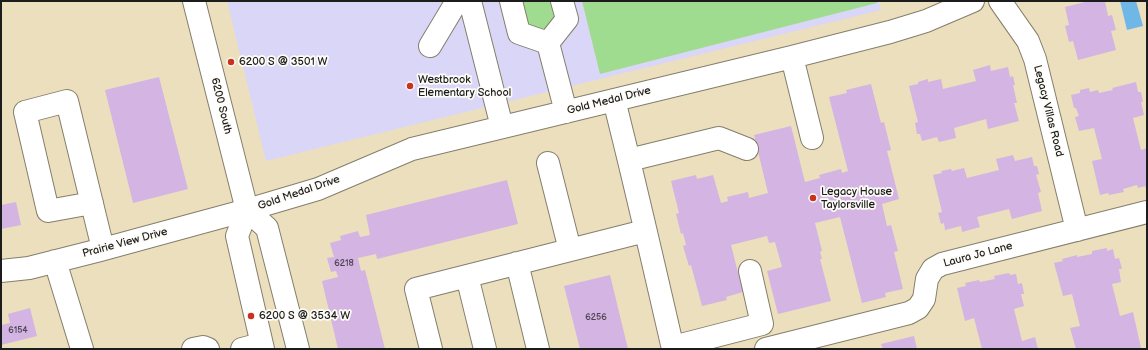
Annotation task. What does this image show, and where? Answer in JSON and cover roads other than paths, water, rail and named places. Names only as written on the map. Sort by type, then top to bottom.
[{"type":"street","name":"6200 South","points":[[194,1],[247,210]]},
{"type":"street","points":[[511,1],[519,33],[548,43]]},
{"type":"street","points":[[548,43],[567,19],[562,1]]},
{"type":"street","name":"Gold Medal Drive","points":[[247,210],[318,189],[412,149],[890,32],[926,21],[973,1]]},
{"type":"street","name":"Legacy Villas Road","points":[[1000,1],[1028,41],[1035,59],[1077,230]]},
{"type":"street","points":[[430,46],[461,10],[502,127]]},
{"type":"street","points":[[548,43],[566,112]]},
{"type":"street","points":[[792,57],[812,138]]},
{"type":"street","points":[[614,100],[673,348],[762,324],[750,271]]},
{"type":"street","points":[[92,203],[48,211],[25,112],[67,101],[92,203],[103,249]]},
{"type":"street","points":[[629,160],[719,138],[747,149]]},
{"type":"street","points":[[548,164],[570,250]]},
{"type":"street","name":"Prairie View Drive","points":[[1,271],[29,268],[247,210]]},
{"type":"street","points":[[255,347],[237,236],[247,210],[267,228],[298,349]]},
{"type":"street","name":"Laura Jo Lane","points":[[766,349],[909,313],[918,308],[924,299],[927,279],[933,269],[942,264],[1147,212]]},
{"type":"street","points":[[431,349],[416,289],[645,231]]},
{"type":"street","points":[[54,261],[82,349]]},
{"type":"street","points":[[516,263],[538,349]]},
{"type":"street","points":[[467,276],[485,349]]},
{"type":"street","points":[[193,349],[203,347],[208,349]]},
{"type":"water","points":[[1120,1],[1136,1],[1143,26],[1127,30]]},
{"type":"place","name":"6200 S @ 3501 W","points":[[231,62]]},
{"type":"place","name":"Westbrook Elementary School","points":[[410,86]]},
{"type":"place","name":"Legacy House Taylorsville","points":[[813,198]]},
{"type":"place","name":"6200 S @ 3534 W","points":[[251,316]]}]
